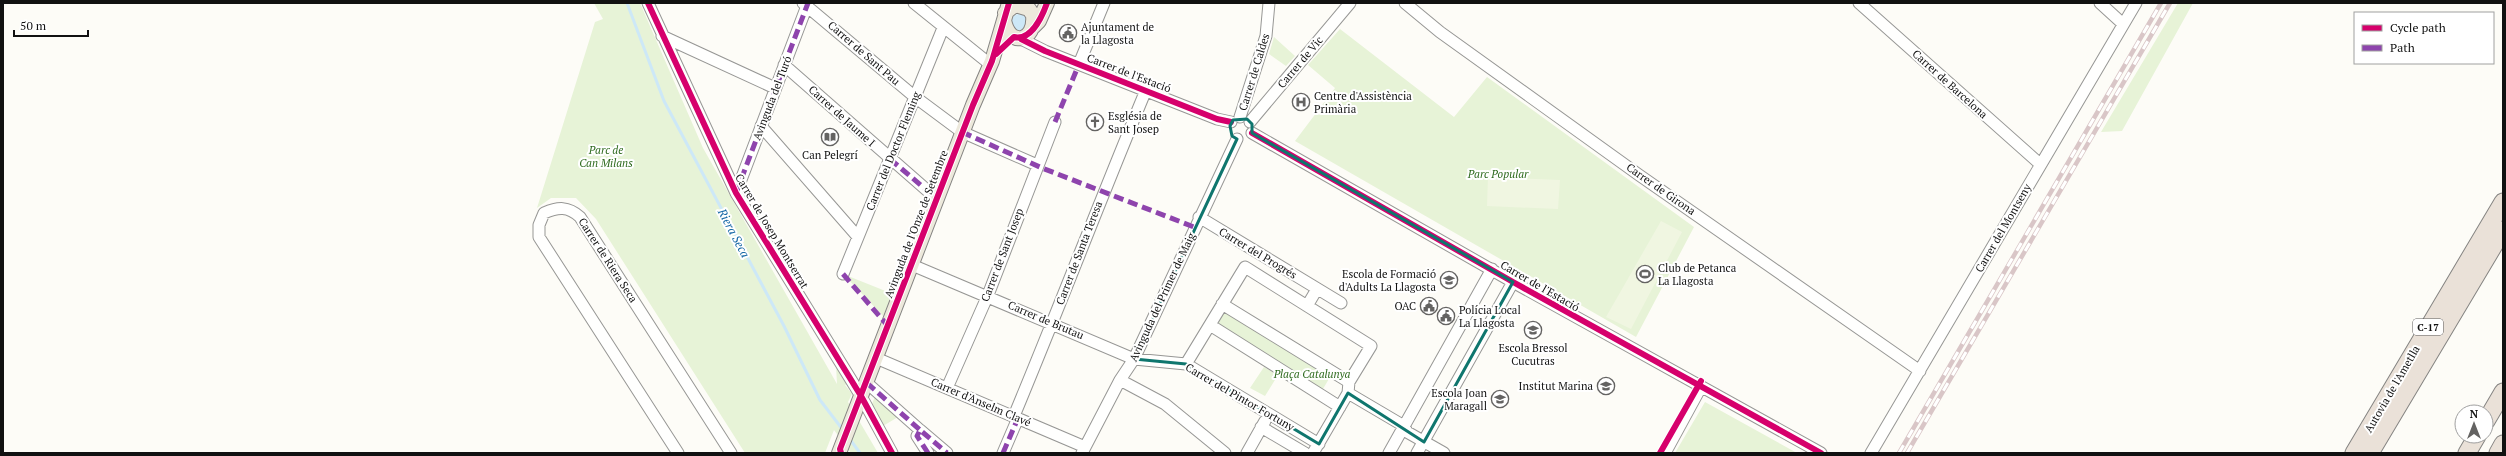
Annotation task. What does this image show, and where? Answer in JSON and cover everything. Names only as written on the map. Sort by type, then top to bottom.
[{"type":"highway","name":"Autovia de l'Ametlla","points":[[2354,453],[2503,202]]},
{"type":"highway","name":"C-17","points":[[2370,453],[2503,230]]},
{"type":"highway","points":[[2494,407],[2503,392]]},
{"type":"highway","points":[[2467,453],[2472,444]]},
{"type":"highway","points":[[2498,453],[2503,444]]},
{"type":"main road","points":[[1033,27],[1033,15],[1022,6],[1015,5],[1006,12],[1007,32],[1017,38],[1027,36],[1039,21],[1047,3]]},
{"type":"main road","name":"Avinguda de l'Onze de Setembre","points":[[838,452],[867,383],[962,132],[991,63],[1006,12]]},
{"type":"main road","name":"Avinguda de l'Onze de Setembre","points":[[991,63],[998,52],[1017,38]]},
{"type":"street","name":"Carrer de Josep Montserrat","points":[[648,3],[736,193],[861,396],[892,453]]},
{"type":"street","points":[[914,3],[943,28],[991,63]]},
{"type":"street","points":[[1079,64],[1104,3]]},
{"type":"street","name":"Carrer de Caldes","points":[[1241,120],[1266,36],[1269,3]]},
{"type":"street","name":"Carrer de Vic","points":[[1241,120],[1350,3]]},
{"type":"street","name":"Carrer de Girona","points":[[1405,3],[1440,32],[1639,175],[1920,371]]},
{"type":"street","name":"Carrer de Barcelona","points":[[1859,3],[2040,164]]},
{"type":"street","points":[[2100,3],[2123,24]]},
{"type":"street","name":"Carrer del Montseny","points":[[1872,453],[2040,164],[2136,3]]},
{"type":"street","name":"Avinguda del Turó","points":[[736,193],[806,4]]},
{"type":"street","name":"Carrer de Sant Pau","points":[[806,4],[915,97],[962,132],[1036,165]]},
{"type":"street","name":"Carrer del Doctor Fleming","points":[[843,274],[943,28]]},
{"type":"street","points":[[662,36],[775,88]]},
{"type":"street","name":"Carrer de l'Estació","points":[[1017,38],[1218,119],[1241,120]]},
{"type":"street","name":"Carrer de Jaume I","points":[[784,65],[937,199]]},
{"type":"street","name":"Carrer de Santa Teresa","points":[[1002,453],[1103,191],[1146,90]]},
{"type":"street","points":[[1241,120],[1252,133],[1245,139],[1237,139],[1230,132],[1241,120]]},
{"type":"street","name":"Carrer de Sant Josep","points":[[947,388],[988,295],[1036,165],[1055,122]]},
{"type":"street","points":[[761,126],[858,237]]},
{"type":"street","name":"Carrer de l'Estació","points":[[1252,133],[1513,282],[1821,453]]},
{"type":"street","name":"Avinguda del Primer de Maig","points":[[1084,450],[1120,380],[1134,359],[1199,217],[1237,139]]},
{"type":"street","name":"Carrer de Riera Seca","points":[[678,453],[539,237],[539,225],[544,214],[556,208],[572,209],[580,217],[731,453]]},
{"type":"street","name":"Carrer del Progrés","points":[[1199,217],[1341,303]]},
{"type":"street","name":"Carrer de Brutau","points":[[912,265],[988,295],[1134,359]]},
{"type":"street","name":"Carrer del Progrés","points":[[1222,304],[1245,267],[1371,346],[1349,387]]},
{"type":"street","points":[[1389,453],[1492,269]]},
{"type":"street","points":[[1417,453],[1513,282]]},
{"type":"street","points":[[1307,306],[1317,289]]},
{"type":"street","points":[[1186,364],[1222,304],[1349,387],[1404,426],[1407,432],[1444,453]]},
{"type":"street","points":[[1210,325],[1340,407]]},
{"type":"street","name":"Carrer d'Anselm Clavé","points":[[876,358],[1016,417],[1084,450]]},
{"type":"street","name":"Carrer del Pintor Fortuny","points":[[1134,359],[1186,364],[1269,413],[1316,448]]},
{"type":"street","points":[[1120,380],[1165,404],[1225,453]]},
{"type":"street","points":[[867,383],[947,453]]},
{"type":"street","points":[[1316,448],[1340,407],[1349,387]]},
{"type":"street","points":[[1665,453],[1701,387]]},
{"type":"street","points":[[1247,453],[1269,413]]},
{"type":"street","name":"Carrer del Pintor Fortuny","points":[[1261,427],[1305,453]]},
{"type":"street","points":[[920,430],[917,436],[928,453]]},
{"type":"highlighted area","points":[[1247,119],[1252,124],[1252,133],[1513,282],[1424,442],[1348,393],[1319,444],[1186,364],[1134,359],[1237,139],[1232,136],[1230,126],[1233,120]]},
{"type":"green space","name":"Parc de Can Milans","points":[[594,3],[640,3],[703,148],[837,384],[836,365],[848,384],[845,385],[852,394],[848,402],[878,453],[851,453],[834,430],[825,453],[745,453],[596,219],[576,198],[551,198],[537,208],[595,22],[603,19]]},
{"type":"green space","points":[[2178,3],[2193,3],[2122,131],[2101,132]]},
{"type":"green space","name":"Parc Popular","points":[[1340,29],[1454,117],[1487,77],[1694,227],[1636,337],[1295,141],[1335,88],[1308,65]]},
{"type":"green space","points":[[1274,37],[1295,56],[1286,66],[1269,54]]},
{"type":"green space","points":[[1488,177],[1560,180],[1558,209],[1487,206]]},
{"type":"green space","name":"Club de Petanca La Llagosta","points":[[1661,221],[1682,232],[1631,329],[1606,317]]},
{"type":"green space","points":[[843,274],[893,294],[883,316]]},
{"type":"green space","name":"Plaça Catalunya","points":[[1222,304],[1333,372],[1320,394],[1210,325]]},
{"type":"green space","points":[[1264,367],[1278,375],[1265,396],[1250,388]]},
{"type":"green space","points":[[877,392],[903,414],[883,426],[871,406]]},
{"type":"green space","points":[[1705,402],[1797,453],[1675,453]]},
{"type":"water","points":[[1019,14],[1026,19],[1027,22],[1022,29],[1019,30],[1012,25],[1011,22],[1016,15]]},
{"type":"waterway","name":"Riera Seca","points":[[627,3],[664,101],[784,326],[820,400],[843,430]]},
{"type":"waterway","name":"Riera Seca","points":[[849,438],[860,453]]},
{"type":"railway","points":[[1899,453],[2161,3]]},
{"type":"railway","points":[[1907,453],[2170,3]]},
{"type":"marked path","points":[[736,193],[808,3]]},
{"type":"marked path","points":[[1055,122],[1079,64]]},
{"type":"marked path","points":[[962,132],[1042,168],[1194,227]]},
{"type":"marked path","points":[[890,159],[937,199]]},
{"type":"marked path","points":[[843,274],[888,326]]},
{"type":"marked path","points":[[867,383],[920,430]]},
{"type":"marked path","points":[[1003,453],[1018,418]]},
{"type":"marked path","points":[[928,453],[917,436],[920,430],[947,453]]},
{"type":"cycle path","points":[[648,3],[736,193],[861,396],[892,453]]},
{"type":"cycle path","points":[[841,453],[840,449],[973,105],[992,61],[1009,3]]},
{"type":"cycle path","points":[[996,54],[1014,37],[1020,37],[1031,32],[1039,21],[1047,3]]},
{"type":"cycle path","points":[[1021,39],[1045,51],[1217,119],[1231,122]]},
{"type":"cycle path","points":[[1252,133],[1513,282],[1821,453]]},
{"type":"cycle path","points":[[1660,453],[1701,381]]},
{"type":"place","name":"Ajuntament de la Llagosta","points":[[1068,33]]},
{"type":"place","name":"Centre d'Assistència Primària","points":[[1301,102]]},
{"type":"place","name":"Església de Sant Josep","points":[[1095,122]]},
{"type":"place","name":"Can Pelegrí","points":[[830,137]]},
{"type":"place","name":"Club de Petanca La Llagosta","points":[[1645,274]]},
{"type":"place","name":"Escola de Formació d'Adults La Llagosta","points":[[1449,280]]},
{"type":"place","name":"OAC","points":[[1429,306]]},
{"type":"place","name":"Polícia Local La Llagosta","points":[[1446,316]]},
{"type":"place","name":"Escola Bressol Cucutras","points":[[1533,330]]},
{"type":"place","name":"Institut Marina","points":[[1606,386]]},
{"type":"place","name":"Escola Joan Maragall","points":[[1500,399]]}]
